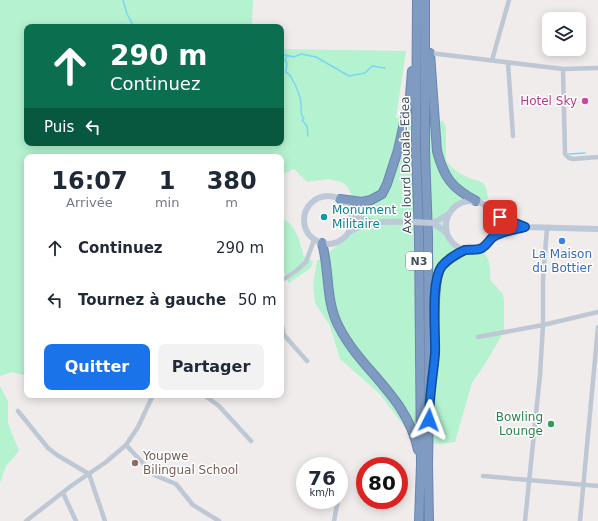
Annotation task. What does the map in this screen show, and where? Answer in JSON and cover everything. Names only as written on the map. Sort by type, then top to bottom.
[{"type":"highway","name":"Axe lourd Douala-Edea","points":[[417,0],[416,151],[419,237],[421,464],[419,521]]},
{"type":"highway","name":"Axe lourd Douala-Edea","points":[[425,0],[429,521]]},
{"type":"highway","points":[[340,199],[362,202],[371,200],[382,194],[387,184],[398,150],[410,96],[416,33]]},
{"type":"highway","points":[[425,33],[430,53],[437,152],[440,164],[445,176],[452,185],[476,201]]},
{"type":"highway","points":[[318,242],[325,257],[332,310],[338,325],[344,337],[356,354],[395,399],[404,412],[416,442],[421,464]]},
{"type":"highway","points":[[429,406],[435,353],[436,288],[438,276],[443,265],[450,259],[466,250]]},
{"type":"main road","points":[[349,232],[352,222],[350,212],[340,199],[333,196],[317,198],[310,203],[305,210],[303,218],[304,227],[308,234],[318,242],[334,243],[345,237],[356,227],[373,222],[433,223],[449,214],[458,205],[464,202],[476,201],[484,205],[492,213],[509,222],[525,227],[598,229]]},
{"type":"main road","points":[[350,212],[356,216],[373,222]]},
{"type":"main road","points":[[449,214],[446,221],[447,233],[451,241],[458,247],[471,251],[486,246],[492,238],[495,230],[495,220],[492,213]]},
{"type":"main road","points":[[433,223],[447,233]]},
{"type":"main road","points":[[492,238],[508,231],[525,227]]},
{"type":"street","points":[[492,60],[509,0]]},
{"type":"street","points":[[430,53],[563,69],[598,68]]},
{"type":"street","points":[[508,63],[513,136]]},
{"type":"street","points":[[563,69],[565,154],[573,159],[598,157]]},
{"type":"street","points":[[525,521],[528,480],[540,375],[543,325],[543,279],[547,228]]},
{"type":"street","points":[[284,279],[296,272],[306,262],[318,242]]},
{"type":"street","points":[[478,337],[543,325],[598,312]]},
{"type":"street","points":[[580,521],[598,327]]},
{"type":"street","points":[[284,335],[307,361]]},
{"type":"street","points":[[26,521],[106,462],[126,445],[138,427],[152,398]]},
{"type":"street","points":[[208,398],[219,406],[251,441]]},
{"type":"street","points":[[18,411],[48,448],[89,474],[105,521]]},
{"type":"street","points":[[126,445],[154,475],[176,484],[193,505],[220,521]]},
{"type":"street","points":[[483,476],[598,486]]},
{"type":"street","points":[[63,493],[76,521]]},
{"type":"street","points":[[334,521],[336,509]]},
{"type":"green space","points":[[0,0],[253,0],[252,24],[24,24],[24,146],[284,146],[284,49],[406,51],[396,118],[443,121],[446,128],[446,161],[458,172],[481,182],[486,187],[488,199],[468,201],[458,205],[450,212],[446,228],[454,243],[462,248],[471,250],[481,248],[486,256],[489,263],[490,280],[503,294],[504,329],[485,364],[472,383],[455,442],[439,444],[415,441],[380,394],[340,359],[330,326],[315,303],[313,284],[317,261],[341,243],[354,228],[358,216],[355,202],[347,186],[341,182],[328,179],[307,182],[294,169],[284,174],[284,154],[24,154],[24,375],[12,372],[0,376]]},
{"type":"green space","points":[[284,220],[290,224],[297,234],[304,256],[313,261],[311,268],[289,283],[284,271]]},
{"type":"green space","points":[[0,386],[8,401],[8,423],[19,451],[6,466],[0,483]]},
{"type":"waterway","points":[[123,0],[127,14],[132,24]]},
{"type":"waterway","points":[[284,55],[294,57],[301,54],[316,57],[349,76],[365,73],[372,66],[385,68]]},
{"type":"waterway","points":[[287,56],[285,60],[287,63],[286,72],[294,81],[298,91],[301,103],[301,113],[304,118],[302,120],[307,126],[308,136]]},
{"type":"waterway","points":[[569,154],[585,153]]},
{"type":"place","name":"Hotel Sky","points":[[585,101]]},
{"type":"place","name":"Monument Militaire","points":[[324,217]]},
{"type":"place","name":"La Maison du Bottier","points":[[562,241]]},
{"type":"place","name":"Bowling Lounge","points":[[551,424]]},
{"type":"place","name":"Youpwe Bilingual School","points":[[135,463]]},
{"type":"route","points":[[429,420],[429,406],[435,353],[436,288],[440,269],[450,259],[459,253],[466,250],[476,250],[486,246],[492,238],[508,231],[525,227],[509,222],[500,217]]}]
